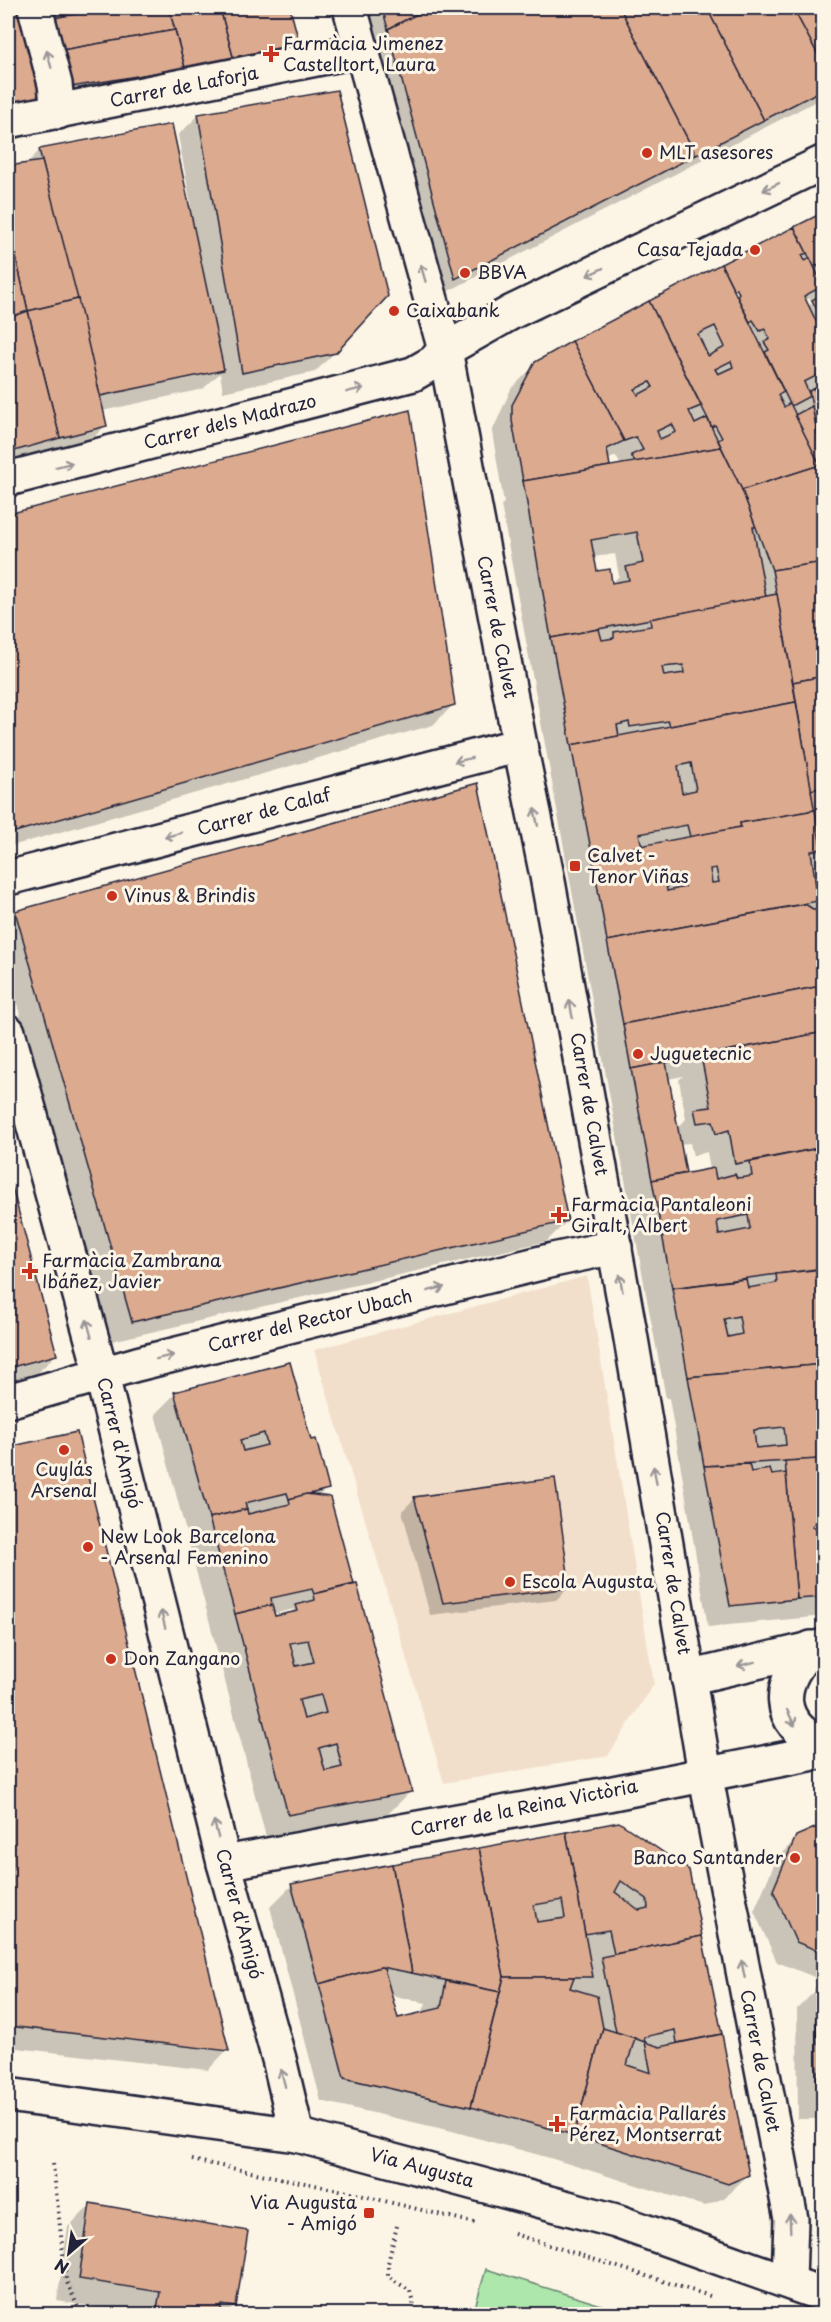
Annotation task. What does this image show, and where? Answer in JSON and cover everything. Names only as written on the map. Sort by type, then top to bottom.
[{"type":"street","points":[[35,8],[55,84],[58,112]]},
{"type":"street","name":"Carrer de Calvet","points":[[350,8],[445,350],[547,876],[678,1607],[687,1678],[791,2219],[789,2281]]},
{"type":"street","name":"Carrer de Laforja","points":[[8,122],[361,50]]},
{"type":"street","name":"Carrer dels Madrazo","points":[[8,479],[414,374],[434,362],[445,350],[512,312],[824,162]]},
{"type":"street","name":"Carrer de Calaf","points":[[8,878],[520,745]]},
{"type":"street","name":"Carrer d'Amigó","points":[[8,1032],[102,1376],[224,1863],[279,2059],[297,2134]]},
{"type":"street","name":"Carrer del Rector Ubach","points":[[8,1401],[102,1376],[137,1364],[615,1247]]},
{"type":"street","points":[[687,1678],[817,1647]]},
{"type":"street","points":[[817,1647],[789,1677],[785,1692],[786,1708],[790,1720],[798,1731],[824,1746]]},
{"type":"street","name":"Carrer de la Reina Victòria","points":[[224,1863],[608,1794],[824,1751]]},
{"type":"street","name":"Via Augusta","points":[[8,2095],[297,2134],[616,2222],[824,2295]]},
{"type":"path","points":[[187,2158],[339,2190],[479,2224]]},
{"type":"path","points":[[53,2164],[66,2280],[81,2314]]},
{"type":"path","points":[[397,2226],[388,2264],[388,2276],[410,2291],[416,2314]]},
{"type":"path","points":[[513,2233],[716,2298]]},
{"type":"path","points":[[736,2305],[761,2314]]},
{"type":"shaded area","name":"Escola Augusta","points":[[587,1276],[654,1684],[608,1756],[444,1783],[314,1350]]},
{"type":"green space","points":[[486,2269],[630,2314],[473,2314]]},
{"type":"building","points":[[8,8],[25,8],[44,98],[8,103]]},
{"type":"building","points":[[50,8],[112,8],[53,18]]},
{"type":"building","points":[[112,8],[169,8],[175,30],[62,50],[53,18]]},
{"type":"building","points":[[169,8],[220,8],[234,60],[185,68]]},
{"type":"building","points":[[220,8],[290,8],[301,49],[234,60]]},
{"type":"building","points":[[382,8],[429,8],[388,29]]},
{"type":"building","points":[[429,8],[620,8],[696,155],[455,279],[388,29]]},
{"type":"building","points":[[620,8],[707,8],[764,120],[696,155]]},
{"type":"building","points":[[707,8],[793,8],[824,66],[824,89],[764,120]]},
{"type":"building","points":[[793,8],[824,8],[824,66]]},
{"type":"building","points":[[175,30],[185,68],[71,87],[62,50]]},
{"type":"building","points":[[337,90],[388,296],[336,353],[242,373],[198,114]]},
{"type":"building","points":[[172,124],[224,370],[100,396],[39,149]]},
{"type":"building","points":[[42,161],[78,299],[28,311],[8,222],[8,166]]},
{"type":"building","points":[[824,212],[824,274],[817,265],[814,267],[794,227]]},
{"type":"building","points":[[8,222],[28,311],[8,318]]},
{"type":"building","points":[[794,227],[807,253],[802,255],[805,261],[810,258],[823,286],[804,296],[818,325],[824,323],[824,372],[804,382],[810,396],[791,406],[765,352],[769,350],[764,342],[770,339],[765,329],[760,331],[753,320],[750,322],[737,296],[739,293],[736,288],[734,290],[721,264]]},
{"type":"building","points":[[721,264],[784,392],[778,395],[784,407],[790,403],[820,465],[742,490],[718,440],[722,438],[715,425],[712,427],[649,301]],"holes":[[[715,326],[725,347],[708,356],[698,334]],[[731,361],[733,367],[718,374],[715,369]]]},
{"type":"building","points":[[824,293],[824,323],[812,300]]},
{"type":"building","points":[[78,299],[107,426],[60,438],[28,311]]},
{"type":"building","points":[[649,301],[701,406],[689,411],[695,424],[707,418],[721,447],[635,462],[631,455],[643,450],[636,437],[624,441],[572,341]],"holes":[[[650,382],[653,387],[638,395],[635,389]],[[672,424],[676,432],[660,439],[657,431]]]},
{"type":"building","points":[[28,311],[60,438],[14,451],[8,423],[8,318]]},
{"type":"building","points":[[572,341],[624,441],[607,449],[610,466],[523,481],[512,421],[512,405],[535,362]]},
{"type":"building","points":[[824,384],[824,463],[823,464],[809,391]]},
{"type":"building","points":[[812,406],[823,464],[820,465],[795,415]]},
{"type":"building","points":[[410,410],[455,705],[8,834],[8,514]]},
{"type":"building","points":[[8,423],[14,451],[8,453]]},
{"type":"building","points":[[721,447],[742,490],[756,527],[753,527],[766,597],[551,638],[523,481]],"holes":[[[637,532],[643,563],[626,567],[629,580],[612,583],[610,569],[597,571],[591,540]]]},
{"type":"building","points":[[823,464],[824,562],[772,570],[742,490]]},
{"type":"building","points":[[824,562],[824,676],[793,682],[772,570]]},
{"type":"building","points":[[777,594],[796,702],[670,726],[668,721],[630,727],[629,722],[617,725],[619,736],[571,745],[551,638],[599,629],[602,640],[614,638],[614,632],[651,626],[650,619]],"holes":[[[683,665],[684,673],[664,676],[662,667]]]},
{"type":"building","points":[[824,676],[824,787],[811,790],[793,682]]},
{"type":"building","points":[[796,702],[815,810],[740,823],[741,827],[690,837],[687,825],[639,834],[642,846],[592,855],[571,745]],"holes":[[[691,763],[696,790],[682,793],[678,766]]]},
{"type":"building","points":[[478,783],[568,1221],[132,1322],[15,911]]},
{"type":"building","points":[[824,787],[824,867],[811,790]]},
{"type":"building","points":[[815,810],[821,849],[811,851],[818,901],[607,941],[592,855],[741,827],[740,823]],"holes":[[[716,868],[719,882],[712,883],[710,869]],[[683,874],[685,887],[667,891],[665,877]]]},
{"type":"building","points":[[805,904],[824,916],[824,983],[821,986],[623,1024],[607,941]]},
{"type":"building","points":[[824,986],[824,1032],[631,1069],[623,1024]]},
{"type":"building","points":[[824,1032],[824,1147],[735,1164],[729,1130],[716,1134],[713,1121],[697,1123],[694,1109],[711,1107],[701,1056]]},
{"type":"building","points":[[666,1062],[686,1173],[652,1180],[631,1069]]},
{"type":"building","points":[[824,1147],[824,1268],[672,1288],[652,1180],[714,1168],[716,1179],[735,1174],[737,1178],[752,1176],[750,1162]],"holes":[[[748,1215],[750,1229],[719,1235],[717,1221]]]},
{"type":"building","points":[[8,1172],[57,1355],[8,1368]]},
{"type":"building","points":[[823,1269],[824,1364],[688,1377],[672,1288],[746,1279],[748,1288],[777,1283],[776,1274]],"holes":[[[739,1316],[742,1334],[728,1337],[724,1319]]]},
{"type":"building","points":[[290,1362],[311,1440],[316,1439],[329,1489],[289,1499],[287,1493],[245,1503],[247,1509],[209,1518],[174,1392]],"holes":[[[264,1433],[267,1445],[243,1451],[240,1440]]]},
{"type":"building","points":[[824,1364],[824,1459],[704,1466],[688,1377]],"holes":[[[784,1427],[786,1445],[756,1448],[754,1430]]]},
{"type":"building","points":[[77,1432],[229,2051],[8,2026],[8,1447]]},
{"type":"building","points":[[824,1459],[824,1514],[812,1526],[821,1530],[824,1524],[824,1597],[797,1599],[785,1461]]},
{"type":"building","points":[[749,1464],[751,1472],[770,1469],[772,1475],[786,1473],[797,1599],[730,1606],[704,1466]]},
{"type":"building","points":[[555,1478],[570,1588],[443,1603],[414,1497]]},
{"type":"building","points":[[306,1494],[330,1497],[354,1584],[314,1594],[312,1589],[271,1598],[272,1605],[235,1614],[209,1518],[247,1509],[248,1514],[290,1504],[289,1499]]},
{"type":"building","points":[[357,1584],[412,1792],[288,1815],[235,1614],[272,1605],[275,1616],[298,1611],[296,1605],[315,1600],[314,1594]],"holes":[[[308,1640],[314,1662],[296,1666],[290,1643]],[[321,1695],[326,1713],[304,1719],[299,1700]],[[336,1743],[342,1767],[325,1771],[319,1748]]]},
{"type":"building","points":[[619,1822],[689,1870],[702,1936],[614,1954],[609,1930],[585,1934],[566,1832]],"holes":[[[621,1881],[647,1899],[648,1908],[639,1910],[615,1892]]]},
{"type":"building","points":[[824,1824],[824,1953],[796,1942],[773,1890],[796,1836]]},
{"type":"building","points":[[566,1832],[593,1977],[504,1977],[479,1848]],"holes":[[[562,1900],[565,1918],[537,1922],[534,1905]]]},
{"type":"building","points":[[479,1848],[504,1977],[500,1992],[412,1973],[392,1864]]},
{"type":"building","points":[[392,1864],[412,1973],[381,1967],[319,1984],[291,1884]]},
{"type":"building","points":[[702,1936],[722,2034],[677,2043],[675,2030],[644,2037],[645,2042],[616,2032],[601,1957]]},
{"type":"building","points":[[384,1968],[398,2018],[441,2008],[446,1981],[500,1992],[471,2107],[344,2078],[319,1984]]},
{"type":"building","points":[[504,1977],[574,1977],[570,1988],[597,1996],[603,2028],[574,2135],[471,2107]]},
{"type":"building","points":[[816,1988],[824,1988],[824,2100],[817,2100]]},
{"type":"building","points":[[603,2028],[635,2038],[627,2065],[651,2073],[645,2042],[660,2047],[722,2034],[749,2175],[728,2184],[574,2135]]},
{"type":"building","points":[[90,2203],[248,2231],[236,2307],[222,2305],[220,2314],[156,2314],[160,2292],[79,2279]]},
{"type":"place","name":"Farmàcia Jimenez Castelltort, Laura","points":[[271,54]]},
{"type":"place","name":"MLT asesores","points":[[647,153]]},
{"type":"place","name":"Casa Tejada","points":[[755,250]]},
{"type":"place","name":"BBVA","points":[[465,273]]},
{"type":"place","name":"Caixabank","points":[[394,311]]},
{"type":"place","name":"Calvet - Tenor Viñas","points":[[575,866]]},
{"type":"place","name":"Vinus & Brindis","points":[[112,896]]},
{"type":"place","name":"Juguetecnic","points":[[638,1054]]},
{"type":"place","name":"Farmàcia Pantaleoni Giralt, Albert","points":[[559,1215]]},
{"type":"place","name":"Farmàcia Zambrana Ibáñez, Javier","points":[[30,1271]]},
{"type":"place","name":"Cuylás Arsenal","points":[[64,1450]]},
{"type":"place","name":"New Look Barcelona - Arsenal Femenino","points":[[88,1547]]},
{"type":"place","name":"Escola Augusta","points":[[510,1582]]},
{"type":"place","name":"Don Zangano","points":[[111,1659]]},
{"type":"place","name":"Banco Santander","points":[[795,1858]]},
{"type":"place","name":"Farmàcia Pallarés Pérez, Montserrat","points":[[557,2124]]},
{"type":"place","name":"Via Augusta - Amigó","points":[[369,2213]]}]
